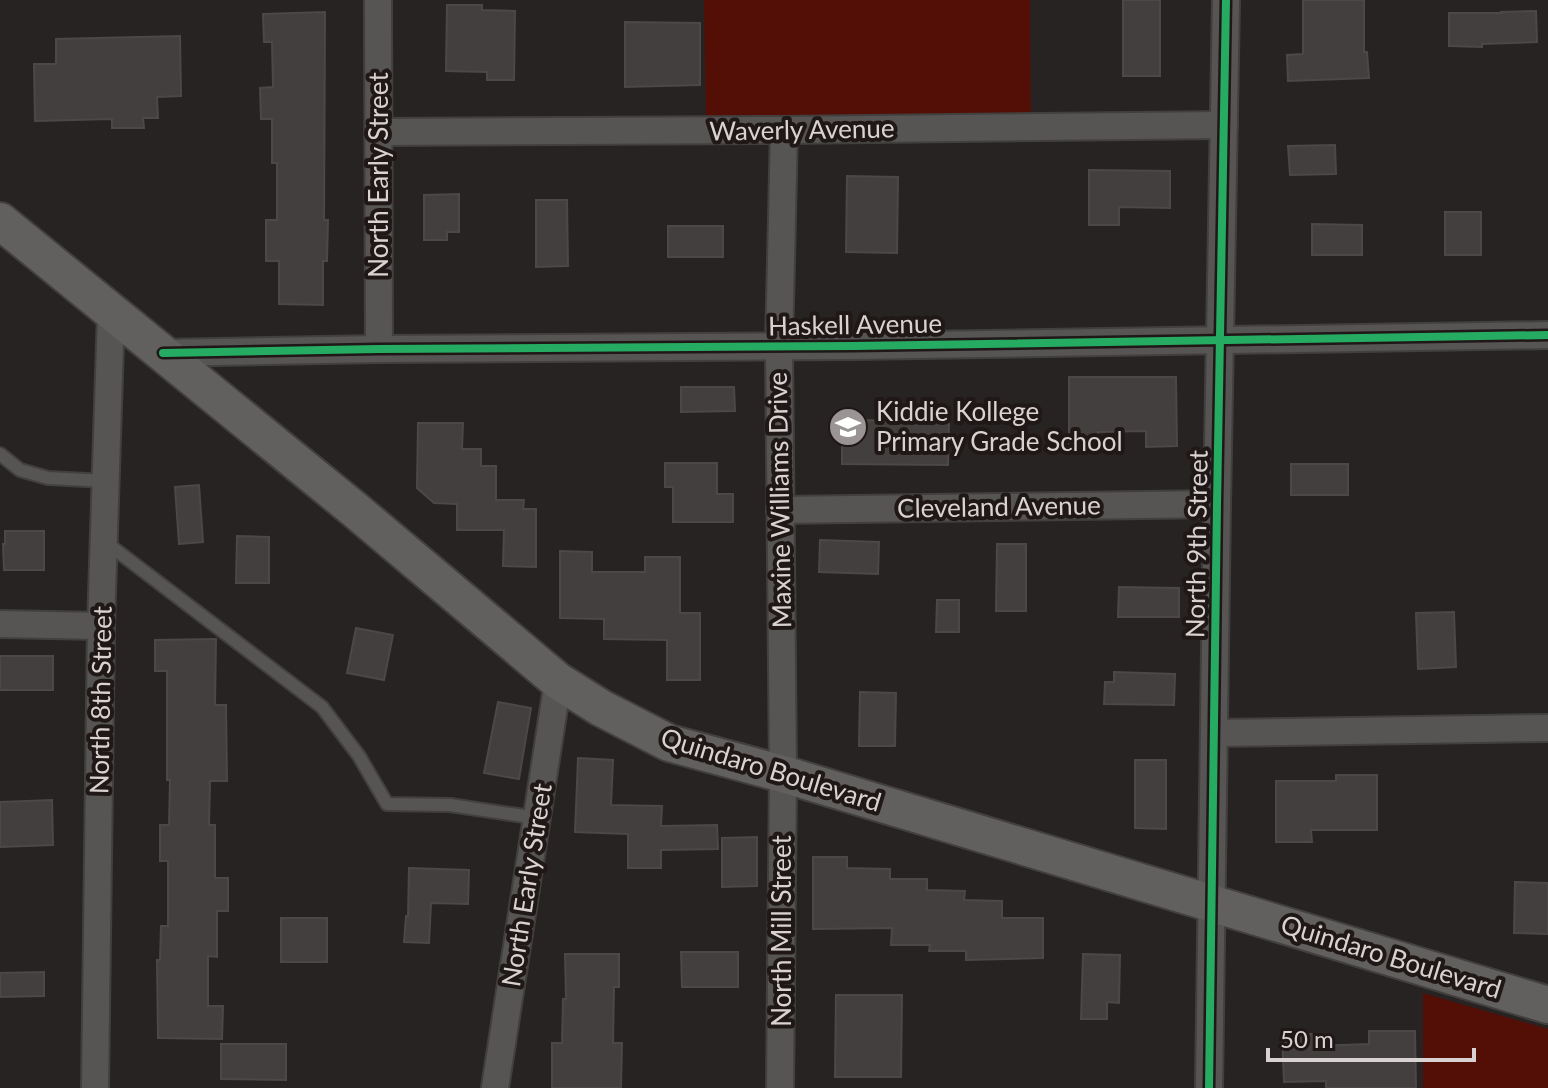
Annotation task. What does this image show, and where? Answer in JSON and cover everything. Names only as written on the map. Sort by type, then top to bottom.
[{"type":"main road","name":"Quindaro Boulevard","points":[[0,221],[354,509],[558,681],[601,708],[669,743],[783,774],[1548,1005]]},
{"type":"street","name":"North Early Street","points":[[378,0],[379,349]]},
{"type":"street","name":"North 9th Street","points":[[1209,1088],[1226,0]]},
{"type":"street","name":"Waverly Avenue","points":[[379,132],[1224,125]]},
{"type":"street","name":"Maxine Williams Drive","points":[[783,774],[779,347],[784,130]]},
{"type":"street","name":"North 8th Street","points":[[95,1088],[101,626],[111,312]]},
{"type":"street","name":"Haskell Avenue","points":[[163,353],[1548,335]]},
{"type":"street","name":"Cleveland Avenue","points":[[780,510],[1217,504]]},
{"type":"street","points":[[0,624],[101,626]]},
{"type":"street","name":"North Early Street","points":[[495,1088],[558,681]]},
{"type":"street","points":[[1214,733],[1548,728]]},
{"type":"street","name":"North Mill Street","points":[[780,1088],[783,774]]},
{"type":"lane","points":[[0,454],[20,470],[48,478],[106,481]]},
{"type":"lane","points":[[104,541],[322,707],[359,756],[387,804],[450,805],[537,818]]},
{"type":"shaded area","points":[[704,0],[1030,0],[1031,116],[706,118]]},
{"type":"shaded area","points":[[1423,993],[1548,1029],[1548,1088],[1423,1088]]},
{"type":"building","points":[[1123,0],[1160,0],[1160,76],[1123,76]]},
{"type":"building","points":[[1303,0],[1364,0],[1364,52],[1367,52],[1369,78],[1288,81],[1287,55],[1303,54]]},
{"type":"building","points":[[447,5],[482,5],[482,10],[515,11],[514,80],[487,80],[487,72],[446,71]]},
{"type":"building","points":[[1536,11],[1537,42],[1482,44],[1482,47],[1449,46],[1449,13]]},
{"type":"building","points":[[325,12],[324,220],[328,220],[327,261],[323,261],[323,305],[279,304],[279,261],[266,261],[266,220],[277,220],[277,163],[272,163],[272,119],[261,119],[260,88],[273,87],[272,42],[264,42],[263,14]]},
{"type":"building","points":[[625,22],[700,23],[700,85],[625,87]]},
{"type":"building","points":[[180,36],[181,96],[157,97],[158,118],[143,118],[144,128],[112,128],[112,119],[35,121],[34,64],[56,64],[56,39]]},
{"type":"building","points":[[1335,145],[1336,174],[1290,175],[1288,146]]},
{"type":"building","points":[[1089,170],[1170,171],[1170,208],[1119,207],[1119,225],[1089,225]]},
{"type":"building","points":[[847,176],[898,177],[897,253],[846,252]]},
{"type":"building","points":[[459,194],[459,232],[447,232],[447,240],[424,240],[424,195]]},
{"type":"building","points":[[536,200],[567,200],[568,266],[536,267]]},
{"type":"building","points":[[1445,212],[1481,212],[1481,255],[1445,255]]},
{"type":"building","points":[[1312,224],[1362,225],[1362,255],[1312,255]]},
{"type":"building","points":[[668,226],[723,226],[723,257],[668,257]]},
{"type":"building","points":[[1069,377],[1176,377],[1177,446],[1146,447],[1146,431],[1098,432],[1099,449],[1069,449]]},
{"type":"building","points":[[681,387],[734,387],[735,411],[681,412]]},
{"type":"building","points":[[842,420],[949,421],[948,465],[842,464]]},
{"type":"building","points":[[418,423],[463,423],[462,449],[481,449],[481,466],[496,466],[496,500],[524,500],[523,509],[536,509],[536,567],[503,566],[504,530],[457,530],[457,504],[434,503],[417,488]]},
{"type":"building","points":[[665,463],[717,463],[717,494],[733,494],[733,522],[673,522],[673,487],[665,487]]},
{"type":"building","points":[[1291,464],[1348,464],[1348,495],[1291,495]]},
{"type":"building","points":[[199,485],[203,542],[179,544],[175,487]]},
{"type":"building","points":[[5,531],[44,531],[44,570],[4,570]]},
{"type":"building","points":[[237,536],[269,537],[269,583],[236,583]]},
{"type":"building","points":[[820,540],[879,542],[878,574],[819,572]]},
{"type":"building","points":[[997,544],[1026,544],[1026,611],[996,611]]},
{"type":"building","points":[[560,551],[592,552],[592,572],[645,572],[645,557],[680,557],[680,613],[700,613],[700,680],[667,680],[667,640],[604,639],[604,619],[560,618]]},
{"type":"building","points":[[1119,587],[1179,588],[1179,617],[1118,617]]},
{"type":"building","points":[[937,600],[959,600],[959,632],[936,632]]},
{"type":"building","points":[[1454,612],[1456,667],[1418,669],[1416,613]]},
{"type":"building","points":[[356,628],[393,635],[384,680],[347,673]]},
{"type":"building","points":[[216,639],[215,705],[226,705],[227,781],[210,781],[209,825],[215,825],[215,878],[228,878],[228,911],[217,911],[217,957],[208,956],[208,1006],[223,1006],[222,1039],[158,1038],[157,960],[160,960],[161,926],[168,926],[168,861],[160,861],[160,825],[169,825],[170,780],[167,780],[167,671],[155,671],[155,640]]},
{"type":"building","points":[[0,656],[53,656],[53,690],[0,690]]},
{"type":"building","points":[[1114,672],[1175,674],[1174,705],[1104,704],[1105,682],[1114,682]]},
{"type":"building","points":[[860,692],[896,693],[895,746],[859,746]]},
{"type":"building","points":[[498,702],[531,708],[519,779],[484,773]]},
{"type":"building","points":[[578,758],[613,760],[611,805],[662,806],[661,826],[717,825],[718,849],[661,850],[661,868],[628,868],[628,834],[575,832]]},
{"type":"building","points":[[1135,760],[1166,760],[1166,829],[1135,828]]},
{"type":"building","points":[[1336,775],[1377,775],[1377,830],[1311,830],[1312,842],[1276,842],[1276,781],[1336,781]]},
{"type":"building","points":[[52,800],[53,845],[0,847],[0,802]]},
{"type":"building","points":[[757,837],[757,886],[722,887],[722,838]]},
{"type":"building","points":[[813,857],[847,857],[847,868],[890,869],[890,879],[927,879],[927,890],[965,891],[964,900],[1002,901],[1002,918],[1043,918],[1043,958],[966,960],[966,951],[929,951],[930,945],[891,945],[892,928],[813,929]]},
{"type":"building","points":[[409,868],[469,870],[468,904],[431,903],[429,943],[404,942]]},
{"type":"building","points":[[1515,882],[1548,883],[1548,934],[1514,933]]},
{"type":"building","points":[[281,918],[327,918],[327,962],[281,962]]},
{"type":"building","points":[[681,952],[738,952],[738,987],[682,987]]},
{"type":"building","points":[[565,954],[619,954],[619,987],[614,987],[613,1043],[622,1043],[621,1088],[552,1088],[552,1043],[562,1043],[563,999],[566,999]]},
{"type":"building","points":[[1083,954],[1120,955],[1119,1003],[1107,1002],[1107,1019],[1081,1019]]},
{"type":"building","points":[[44,972],[44,996],[0,997],[0,973]]},
{"type":"building","points":[[836,995],[902,995],[901,1077],[835,1077]]},
{"type":"building","points":[[1369,1031],[1415,1031],[1416,1088],[1326,1088],[1326,1081],[1284,1082],[1282,1034],[1313,1034],[1314,1046],[1369,1044]]},
{"type":"building","points":[[221,1044],[286,1044],[286,1080],[221,1079]]},
{"type":"cycle path","points":[[1209,1088],[1226,0]]},
{"type":"cycle path","points":[[163,353],[1548,335]]},
{"type":"place","name":"Kiddie Kollege Primary Grade School","points":[[848,427]]}]
